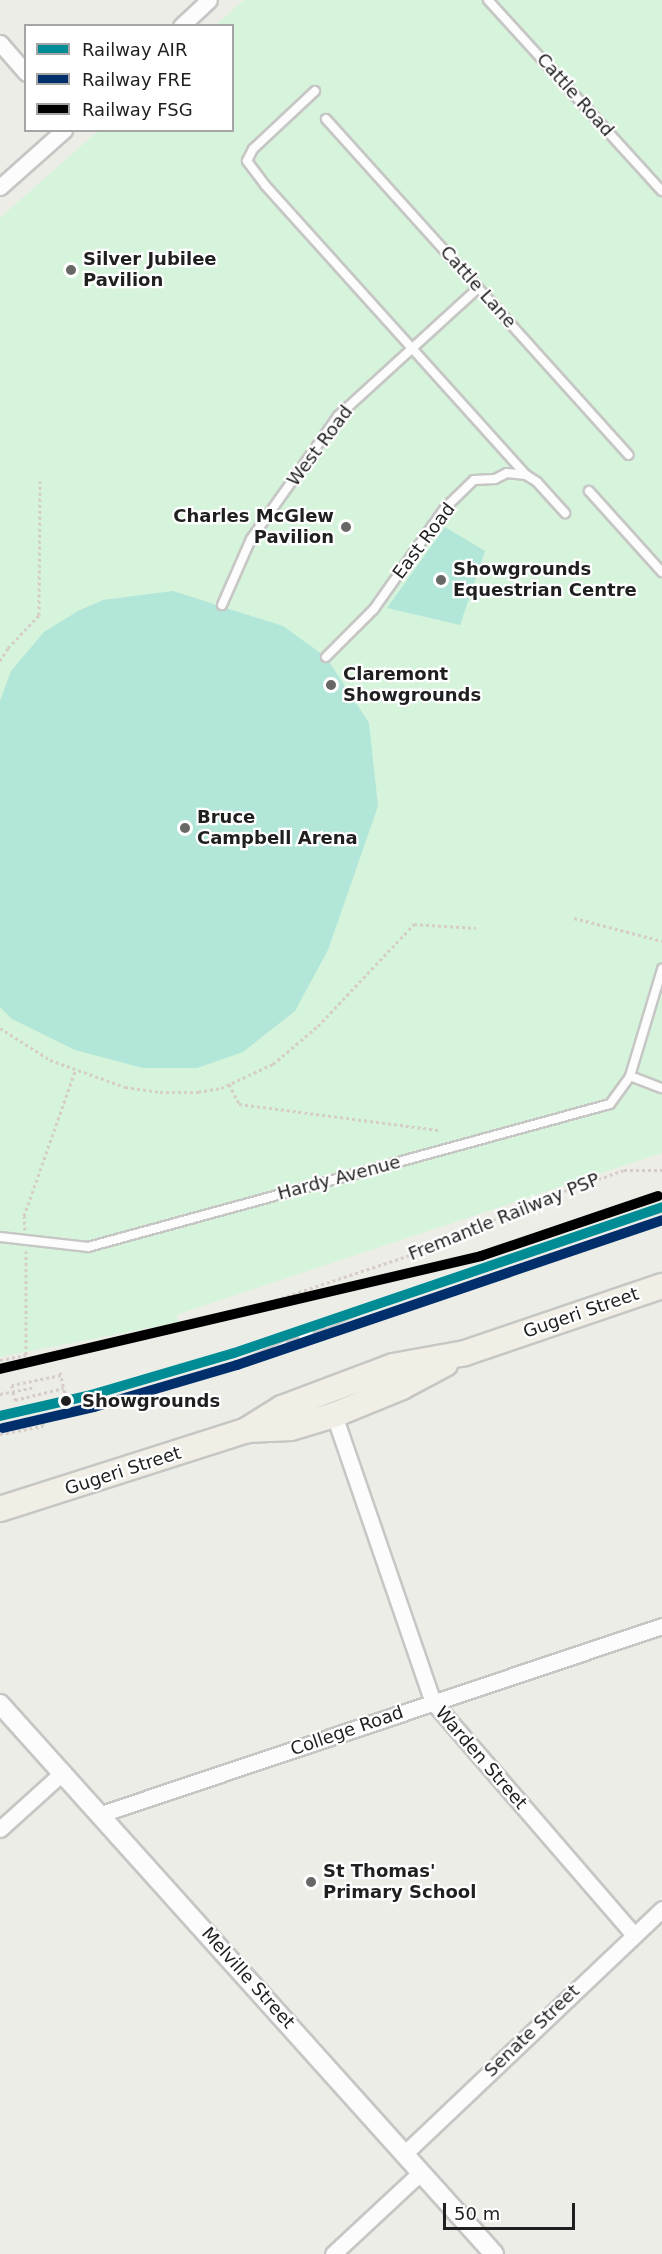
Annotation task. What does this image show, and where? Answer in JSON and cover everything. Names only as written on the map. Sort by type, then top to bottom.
[{"type":"main road","name":"Gugeri Street","points":[[245,1431],[282,1408],[393,1366],[465,1353],[662,1286]]},
{"type":"main road","name":"Gugeri Street","points":[[0,1509],[245,1431],[291,1428],[334,1415],[402,1387],[465,1353]]},
{"type":"street","points":[[183,24],[210,0]]},
{"type":"street","points":[[0,43],[24,71]]},
{"type":"street","points":[[0,187],[62,132]]},
{"type":"street","name":"Warden Street","points":[[334,1415],[433,1702],[633,1934]]},
{"type":"street","name":"College Road","points":[[101,1814],[662,1626]]},
{"type":"street","name":"Melville Street","points":[[0,1704],[494,2254]]},
{"type":"street","points":[[0,1829],[63,1772]]},
{"type":"street","name":"Senate Street","points":[[404,2154],[633,1934],[662,1909]]},
{"type":"street","points":[[333,2254],[421,2172]]},
{"type":"lane","name":"Cattle Road","points":[[488,0],[662,190]]},
{"type":"lane","points":[[315,91],[253,149],[247,161],[526,475],[537,482],[565,513]]},
{"type":"lane","name":"Cattle Lane","points":[[326,119],[629,455]]},
{"type":"lane","name":"West Road","points":[[222,604],[251,539],[338,416],[478,288]]},
{"type":"lane","name":"East Road","points":[[326,657],[374,609],[445,508],[474,480],[495,479],[507,473],[526,475]]},
{"type":"lane","points":[[589,491],[662,572]]},
{"type":"lane","name":"Hardy Avenue","points":[[0,1237],[88,1247],[610,1104],[630,1076],[662,969]]},
{"type":"lane","points":[[630,1076],[662,1088]]},
{"type":"path","points":[[0,661],[8,648],[39,615],[40,481]]},
{"type":"path","points":[[574,918],[662,941]]},
{"type":"path","points":[[0,1028],[50,1060],[125,1087],[160,1092],[198,1092],[229,1084],[273,1064],[318,1026],[414,924],[476,928]]},
{"type":"path","points":[[0,1360],[26,1354],[24,1216],[75,1070]]},
{"type":"path","points":[[229,1084],[239,1104],[438,1130]]},
{"type":"path","name":"Fremantle Railway PSP","points":[[0,1367],[230,1315],[450,1242],[527,1204],[624,1170],[662,1170]]},
{"type":"path","points":[[64,1388],[15,1400],[12,1385],[60,1373],[64,1388],[65,1393]]},
{"type":"path","points":[[0,1394],[35,1387]]},
{"type":"path","points":[[0,1434],[43,1426],[42,1422]]},
{"type":"green space","name":"Claremont Showgrounds","points":[[244,0],[662,0],[662,1153],[176,1315],[179,1322],[0,1357],[0,218],[97,132],[234,132],[234,24],[217,24]]},
{"type":"green space","name":"Showgrounds Equestrian Centre","points":[[445,527],[485,551],[460,625],[387,608]]},
{"type":"green space","name":"Bruce Campbell Arena","points":[[173,591],[283,626],[326,657],[369,723],[378,806],[328,950],[295,1011],[243,1052],[197,1068],[143,1068],[75,1050],[12,1019],[0,1007],[0,701],[11,671],[44,632],[78,611],[103,600]]},
{"type":"railway","points":[[248,1359],[360,1311]]},
{"type":"rail line","name":"FSG","points":[[0,1369],[481,1256],[658,1196]]},
{"type":"rail line","name":"AIR","points":[[0,1416],[91,1395],[234,1353],[662,1207]]},
{"type":"rail line","name":"FRE","points":[[3,1428],[94,1407],[237,1365],[662,1220]]},
{"type":"place","name":"Silver Jubilee Pavilion","points":[[71,270]]},
{"type":"place","name":"Charles McGlew Pavilion","points":[[346,527]]},
{"type":"place","name":"Showgrounds Equestrian Centre","points":[[441,580]]},
{"type":"place","name":"Claremont Showgrounds","points":[[331,685]]},
{"type":"place","name":"Bruce Campbell Arena","points":[[185,828]]},
{"type":"place","name":"Showgrounds","points":[[66,1401]]},
{"type":"place","name":"St Thomas' Primary School","points":[[311,1882]]}]
